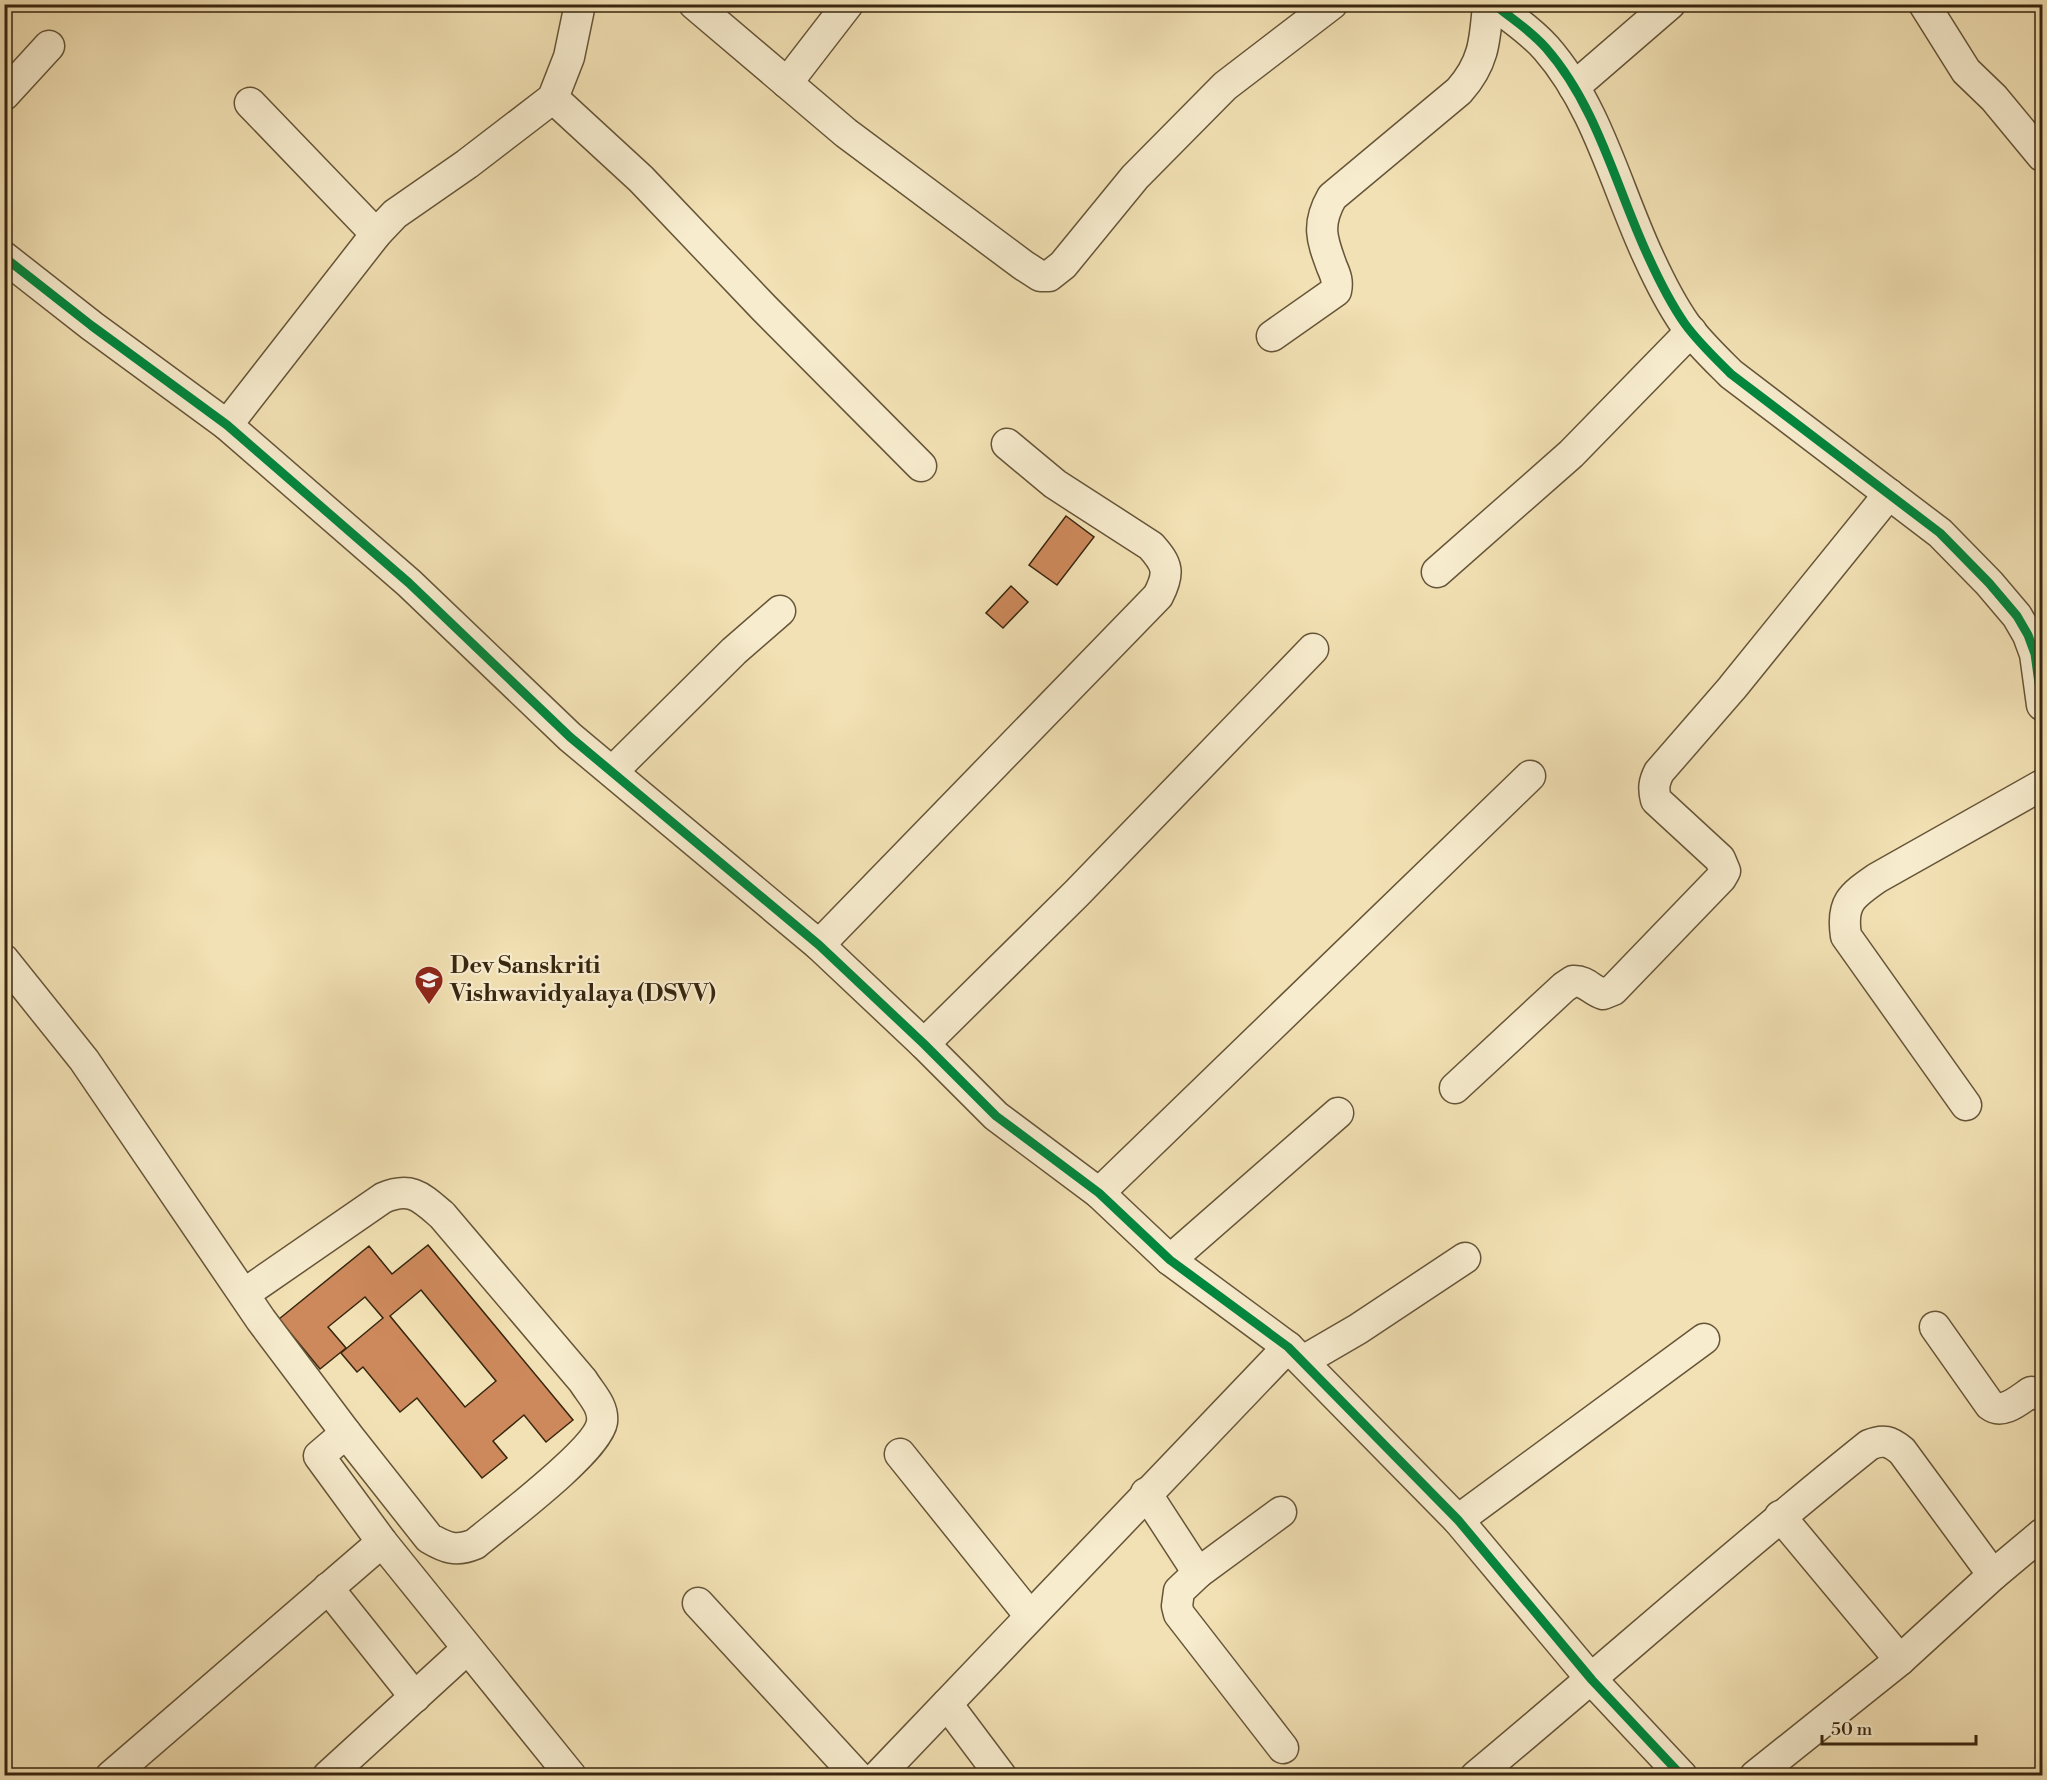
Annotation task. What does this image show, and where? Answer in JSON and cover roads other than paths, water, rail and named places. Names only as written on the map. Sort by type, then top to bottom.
[{"type":"street","points":[[227,425],[376,234],[395,214],[467,164],[553,98],[569,57],[580,4]]},
{"type":"street","points":[[694,4],[846,133],[1040,276],[1049,276],[1063,265],[1136,177],[1224,86],[1332,4]]},
{"type":"street","points":[[787,82],[848,4]]},
{"type":"street","points":[[1272,336],[1336,291],[1336,277],[1321,237],[1325,209],[1332,198],[1459,91],[1471,78],[1480,60],[1485,41],[1488,4]]},
{"type":"street","points":[[1494,4],[1522,24],[1546,49],[1574,87],[1598,136],[1648,257],[1690,331],[1731,374],[1940,533],[1989,583],[2017,616],[2028,635],[2035,654],[2043,705]]},
{"type":"street","points":[[1574,87],[1670,4]]},
{"type":"street","points":[[1924,4],[1966,71],[1994,98],[2043,156]]},
{"type":"street","points":[[4,94],[49,46]]},
{"type":"street","points":[[553,98],[641,179],[764,308],[921,466]]},
{"type":"street","points":[[250,103],[376,234]]},
{"type":"street","points":[[4,257],[92,326],[227,425],[408,583],[570,737],[819,945],[996,1116],[1099,1193],[1170,1260],[1295,1354],[1458,1520],[1592,1680],[1682,1776]]},
{"type":"street","points":[[1437,572],[1571,454],[1690,331]]},
{"type":"street","points":[[819,945],[1158,596],[1165,582],[1164,564],[1151,546],[1055,484],[1007,444]]},
{"type":"street","points":[[1455,1088],[1573,981],[1585,983],[1595,992],[1603,994],[1613,990],[1721,878],[1725,871],[1723,864],[1656,800],[1653,790],[1654,782],[1659,772],[1732,688],[1889,494]]},
{"type":"street","points":[[613,771],[734,651],[780,611]]},
{"type":"street","points":[[924,1044],[1077,893],[1313,649]]},
{"type":"street","points":[[1099,1193],[1530,776]]},
{"type":"street","points":[[1966,1105],[1846,936],[1844,919],[1847,904],[1854,894],[1876,878],[2043,785]]},
{"type":"street","points":[[4,960],[84,1060],[244,1294],[346,1433],[429,1538],[447,1548],[476,1544],[548,1485],[594,1440],[602,1423],[601,1407],[583,1381],[442,1215],[421,1197],[396,1192],[383,1198],[244,1294]]},
{"type":"street","points":[[1170,1260],[1338,1113]]},
{"type":"street","points":[[878,1776],[1146,1493],[1295,1354],[1358,1329],[1465,1258]]},
{"type":"street","points":[[1935,1327],[1990,1405],[2003,1409],[2031,1392],[2043,1396]]},
{"type":"street","points":[[1458,1520],[1704,1339]]},
{"type":"street","points":[[346,1433],[319,1456],[382,1542],[571,1776]]},
{"type":"street","points":[[1476,1776],[1592,1680],[1780,1516],[1869,1445],[1880,1440],[1891,1442],[1902,1451],[1993,1575]]},
{"type":"street","points":[[900,1454],[1030,1616]]},
{"type":"street","points":[[1146,1493],[1198,1573]]},
{"type":"street","points":[[1281,1512],[1198,1573],[1179,1591],[1177,1606],[1179,1614],[1283,1748]]},
{"type":"street","points":[[1780,1516],[1900,1660]]},
{"type":"street","points":[[1755,1776],[1900,1660],[1993,1575],[2043,1534]]},
{"type":"street","points":[[111,1776],[382,1542]]},
{"type":"street","points":[[328,1588],[415,1697]]},
{"type":"street","points":[[698,1603],[857,1776]]},
{"type":"street","points":[[328,1776],[467,1648]]},
{"type":"street","points":[[947,1704],[1000,1776]]},
{"type":"place","name":"Dev Sanskriti Vishwavidyalaya (DSVV)","points":[[429,1006]]}]
